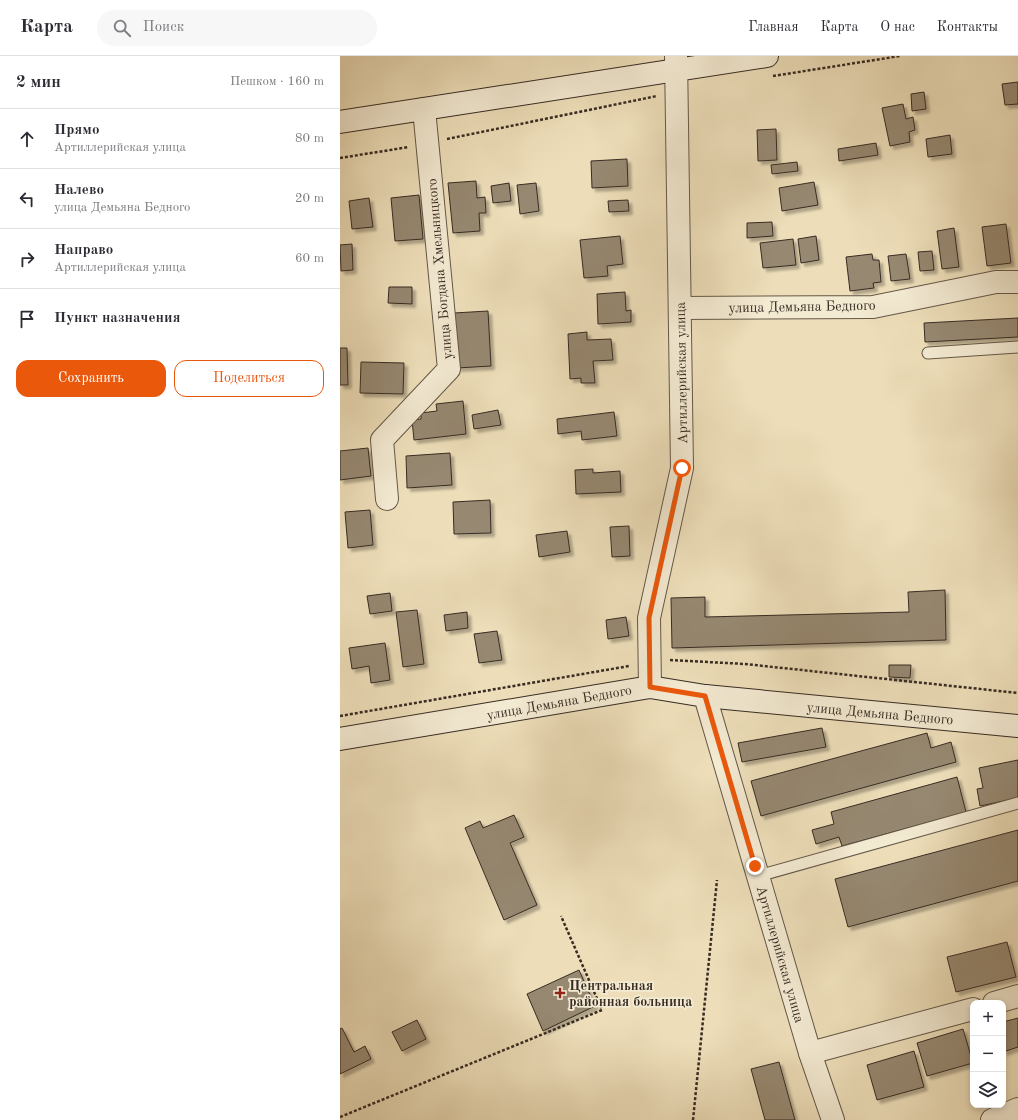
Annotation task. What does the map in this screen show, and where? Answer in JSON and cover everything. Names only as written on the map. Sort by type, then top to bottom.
[{"type":"street","points":[[340,122],[424,109],[676,63],[768,66]]},
{"type":"street","name":"Артиллерийская улица","points":[[650,687],[649,618],[682,468],[676,63]]},
{"type":"street","name":"улица Богдана Хмельницкого","points":[[387,499],[382,440],[449,369],[424,109]]},
{"type":"street","name":"улица Демьяна Бедного","points":[[680,308],[873,307],[996,282],[1018,282]]},
{"type":"street","name":"улица Демьяна Бедного","points":[[340,739],[650,687],[705,696],[1018,726]]},
{"type":"street","name":"Артиллерийская улица","points":[[705,696],[810,1053],[833,1120]]},
{"type":"street","points":[[1004,1000],[1018,996]]},
{"type":"street","points":[[810,1053],[970,1010]]},
{"type":"street","points":[[992,1120],[1018,1109]]},
{"type":"lane","points":[[928,353],[1018,347]]},
{"type":"lane","points":[[758,876],[1018,803]]},
{"type":"path","points":[[768,66],[900,56]]},
{"type":"path","points":[[340,158],[428,145],[463,135],[676,92]]},
{"type":"path","points":[[693,1120],[717,880]]},
{"type":"path","points":[[340,1117],[602,1010],[561,916]]},
{"type":"building","points":[[1018,82],[1018,104],[1005,105],[1002,84]]},
{"type":"building","points":[[924,92],[926,109],[912,111],[911,94]]},
{"type":"building","points":[[903,104],[906,119],[913,117],[915,130],[909,132],[910,142],[890,146],[882,108]]},
{"type":"building","points":[[776,129],[777,160],[758,161],[757,130]]},
{"type":"building","points":[[950,135],[952,154],[928,157],[926,139]]},
{"type":"building","points":[[876,143],[878,155],[839,161],[838,149]]},
{"type":"building","points":[[627,159],[628,186],[592,188],[591,161]]},
{"type":"building","points":[[797,162],[798,171],[772,174],[771,165]]},
{"type":"building","points":[[476,181],[477,198],[485,197],[486,213],[479,213],[480,231],[453,233],[448,183]]},
{"type":"building","points":[[814,182],[818,205],[782,211],[779,188]]},
{"type":"building","points":[[509,183],[511,201],[493,203],[491,186]]},
{"type":"building","points":[[536,183],[539,211],[520,214],[517,185]]},
{"type":"building","points":[[419,195],[423,239],[395,241],[391,198]]},
{"type":"building","points":[[369,198],[373,227],[352,229],[349,201]]},
{"type":"building","points":[[628,200],[629,211],[609,212],[608,201]]},
{"type":"building","points":[[772,222],[773,236],[747,238],[747,223]]},
{"type":"building","points":[[1006,224],[1011,263],[987,266],[982,227]]},
{"type":"building","points":[[954,228],[959,267],[942,269],[937,231]]},
{"type":"building","points":[[620,236],[623,264],[607,266],[608,276],[584,278],[580,240]]},
{"type":"building","points":[[816,236],[819,260],[801,263],[798,239]]},
{"type":"building","points":[[793,239],[796,265],[763,268],[760,243]]},
{"type":"building","points":[[352,244],[353,270],[341,271],[340,245]]},
{"type":"building","points":[[932,251],[934,270],[920,271],[918,252]]},
{"type":"building","points":[[872,254],[873,260],[879,260],[881,282],[873,283],[874,288],[850,291],[846,257]]},
{"type":"building","points":[[906,254],[910,279],[891,281],[888,256]]},
{"type":"building","points":[[389,287],[412,287],[412,304],[388,303]]},
{"type":"building","points":[[625,292],[626,311],[631,310],[631,322],[598,324],[597,294]]},
{"type":"building","points":[[488,311],[491,366],[457,368],[454,313]]},
{"type":"building","points":[[1018,318],[1018,337],[925,342],[924,323]]},
{"type":"building","points":[[587,332],[587,340],[611,339],[613,360],[593,361],[595,383],[581,383],[581,378],[570,379],[568,334]]},
{"type":"building","points":[[340,348],[347,348],[348,385],[340,385]]},
{"type":"building","points":[[361,362],[404,363],[403,394],[360,393]]},
{"type":"building","points":[[463,401],[466,434],[414,440],[412,420],[421,419],[421,413],[437,411],[436,404]]},
{"type":"building","points":[[498,410],[501,425],[474,429],[472,415]]},
{"type":"building","points":[[614,412],[617,436],[582,440],[581,431],[558,434],[557,419]]},
{"type":"building","points":[[368,448],[371,476],[340,480],[340,451]]},
{"type":"building","points":[[450,453],[452,485],[407,488],[406,456]]},
{"type":"building","points":[[593,469],[593,473],[620,471],[621,492],[576,494],[575,470]]},
{"type":"building","points":[[490,500],[491,533],[454,534],[453,502]]},
{"type":"building","points":[[370,510],[373,545],[348,548],[345,512]]},
{"type":"building","points":[[629,526],[630,556],[612,557],[610,527]]},
{"type":"building","points":[[567,531],[570,552],[539,557],[536,535]]},
{"type":"building","points":[[945,590],[946,640],[672,648],[671,598],[705,597],[705,617],[909,612],[908,592]]},
{"type":"building","points":[[390,593],[392,611],[370,614],[367,596]]},
{"type":"building","points":[[417,610],[424,664],[403,667],[396,612]]},
{"type":"building","points":[[467,612],[468,628],[446,631],[444,615]]},
{"type":"building","points":[[626,617],[629,636],[608,639],[606,620]]},
{"type":"building","points":[[497,631],[502,660],[479,663],[474,634]]},
{"type":"building","points":[[385,643],[390,680],[371,683],[369,666],[352,669],[349,648]]},
{"type":"building","points":[[889,665],[911,665],[910,678],[889,677]]},
{"type":"building","points":[[822,728],[826,747],[742,762],[738,743]]},
{"type":"building","points":[[927,733],[931,748],[951,742],[956,762],[761,816],[751,781]]},
{"type":"building","points":[[1018,760],[1018,798],[980,806],[977,789],[983,788],[979,768]]},
{"type":"building","points":[[957,777],[966,812],[842,846],[839,837],[816,844],[812,830],[834,824],[831,812]]},
{"type":"building","points":[[514,815],[524,837],[510,843],[537,905],[504,920],[465,828],[480,821],[483,828]]},
{"type":"building","points":[[1018,830],[1018,881],[848,927],[835,879]]},
{"type":"building","points":[[1007,942],[1016,977],[956,992],[947,957]]},
{"type":"building","points":[[579,970],[595,1006],[543,1031],[527,994]]},
{"type":"building","points":[[1018,1018],[1018,1047],[1006,1051],[1006,1036],[1006,1021]]},
{"type":"building","points":[[417,1020],[426,1039],[402,1051],[392,1032]]},
{"type":"building","points":[[342,1028],[354,1052],[365,1046],[371,1059],[340,1074],[340,1029]]},
{"type":"building","points":[[963,1029],[970,1053],[970,1064],[927,1076],[917,1043]]},
{"type":"building","points":[[914,1051],[924,1087],[877,1100],[867,1065]]},
{"type":"building","points":[[779,1062],[795,1120],[765,1120],[751,1069]]},
{"type":"place","name":"Центральная районная больница","points":[[560,993]]},
{"type":"route","points":[[682,468],[649,618],[648,662],[650,687],[705,696],[755,866]]}]
